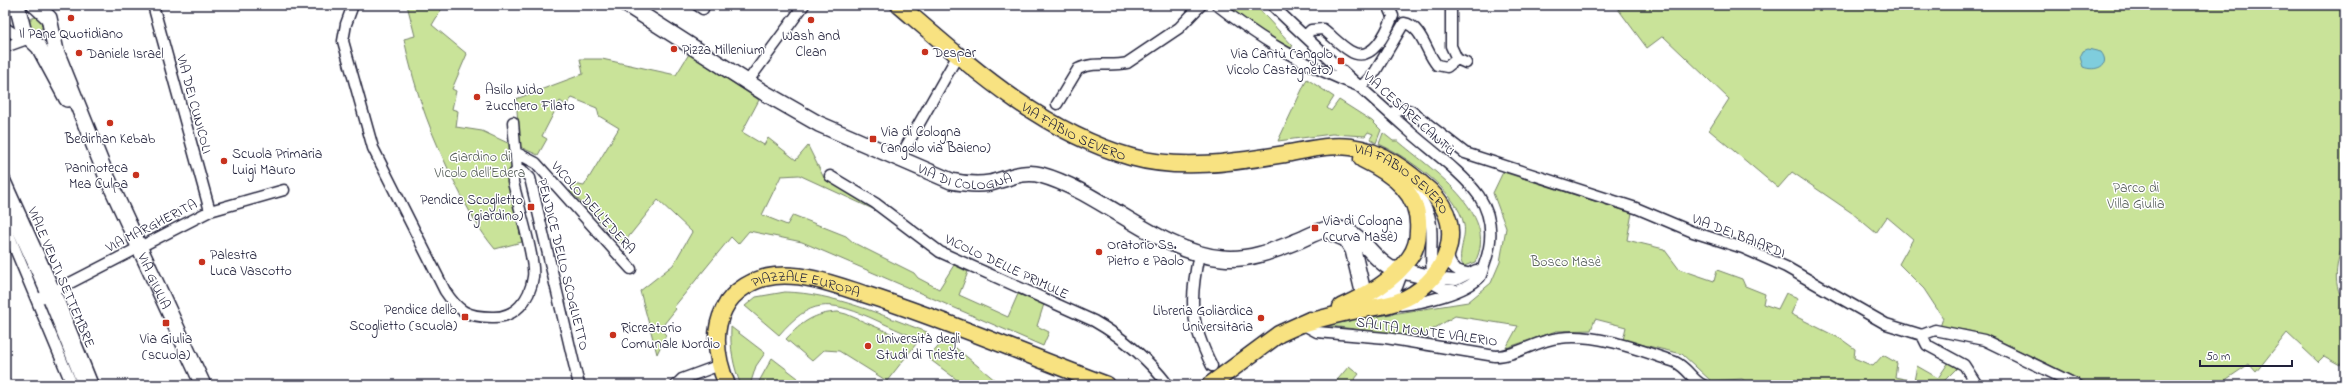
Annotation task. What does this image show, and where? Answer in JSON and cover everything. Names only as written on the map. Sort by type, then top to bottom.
[{"type":"main road","name":"VIA GIULIA","points":[[18,5],[24,33],[47,62],[106,175],[203,385]]},
{"type":"main road","name":"VIA DI COLOGNA","points":[[627,5],[763,92],[819,124],[952,181],[964,184],[991,182],[1022,174],[1040,175],[1065,184],[1171,242],[1199,254],[1222,258],[1253,256],[1296,242],[1321,230],[1331,228],[1343,229],[1357,236],[1384,265],[1432,278]]},
{"type":"main road","name":"VIA FABIO SEVERO","points":[[899,5],[958,55],[1018,102],[1076,136],[1133,157],[1189,164],[1234,161],[1332,146],[1352,147],[1374,153],[1398,165],[1439,199],[1450,223],[1448,248],[1442,265],[1432,278],[1400,301],[1365,302],[1302,324],[1279,334],[1210,385]]},
{"type":"main road","name":"VIA GIULIA","points":[[40,7],[46,14],[50,23],[56,51],[106,175]]},
{"type":"main road","points":[[40,7],[25,14],[24,33],[41,38],[50,28]]},
{"type":"main road","name":"VIA FABIO SEVERO","points":[[1285,154],[1340,155],[1362,159],[1378,167],[1406,189],[1416,204],[1419,220],[1414,250],[1400,270],[1365,302]]},
{"type":"main road","points":[[1321,230],[1346,239],[1353,250],[1365,302]]},
{"type":"main road","name":"PIAZZALE EUROPA","points":[[727,385],[720,365],[717,332],[725,306],[746,286],[774,276],[798,277],[832,284],[889,302],[1107,385]]},
{"type":"street","name":"VIA DEI CUNICOLI","points":[[153,5],[210,211]]},
{"type":"street","name":"PENDICE DELLO SCOGLIETTO","points":[[354,5],[346,24],[344,41],[372,148],[445,291],[460,310],[472,315],[495,318],[511,315],[522,305],[529,292],[534,276],[513,182],[513,176],[517,170],[522,170],[530,178],[579,385]]},
{"type":"street","points":[[748,81],[804,5]]},
{"type":"street","points":[[1057,104],[1078,69],[1091,65],[1117,66],[1127,63],[1179,28],[1201,5]]},
{"type":"street","points":[[1217,5],[1289,56],[1321,72],[1361,87],[1374,72],[1404,23],[1410,24],[1416,29],[1430,57],[1437,65],[1446,67],[1461,61],[1451,46],[1451,5]]},
{"type":"street","name":"VIA CESARE CANTÙ","points":[[1272,5],[1304,36],[1467,182],[1479,196],[1486,209],[1491,226],[1489,252],[1480,276],[1458,290],[1432,300],[1406,305],[1365,302]]},
{"type":"street","points":[[1304,36],[1311,30],[1323,29],[1352,52],[1366,52],[1377,46],[1386,34],[1393,16],[1388,5]]},
{"type":"street","points":[[5,28],[24,33]]},
{"type":"street","points":[[5,47],[24,33]]},
{"type":"street","points":[[899,159],[958,55]]},
{"type":"street","name":"VIA DEI BAIARDI","points":[[1390,114],[1401,108],[1412,111],[1465,153],[1636,208],[1693,232],[1758,254],[1786,267],[1886,324],[1922,335],[1935,330],[1984,340],[2077,385]]},
{"type":"street","points":[[513,122],[517,170]]},
{"type":"street","name":"VICOLO DELL'EDERA","points":[[515,152],[536,162],[631,269]]},
{"type":"street","name":"VIA FABIO SEVERO","points":[[1378,167],[1408,185],[1424,203],[1432,235],[1432,278]]},
{"type":"street","name":"VICOLO DELLE PRIMULE","points":[[830,176],[875,203],[940,252],[1094,321],[1113,332],[1139,354],[1168,385]]},
{"type":"street","name":"VIALE VENTI SETTEMBRE","points":[[5,180],[51,293],[83,385]]},
{"type":"street","name":"VIA MARGHERITA","points":[[37,300],[210,211],[284,190]]},
{"type":"street","name":"VIALE VENTI SETTEMBRE","points":[[5,201],[51,293],[93,385]]},
{"type":"street","points":[[5,225],[72,385]]},
{"type":"street","points":[[1448,248],[1449,260],[1454,269],[1461,273],[1473,274]]},
{"type":"street","points":[[1199,254],[1192,289],[1192,308],[1202,347],[1212,366]]},
{"type":"street","points":[[1458,290],[1440,289],[1434,284],[1432,278],[1456,280],[1473,274],[1486,260]]},
{"type":"street","name":"SALITA MONTE VALERIO","points":[[1302,324],[1317,332],[1386,338],[1495,356],[1510,354],[1530,345],[1559,338],[1601,340],[1675,362],[1686,367],[1699,383],[1703,385]]},
{"type":"street","points":[[1922,335],[1926,345],[1964,365],[1977,385]]},
{"type":"street","points":[[676,385],[682,379],[720,365]]},
{"type":"green space","name":"Giardino di Vicolo dell’Edera","points":[[407,5],[444,5],[432,25],[467,54],[452,89],[456,91],[452,109],[458,111],[456,127],[482,131],[510,144],[513,168],[509,184],[522,242],[495,249],[484,235],[466,205],[449,171],[419,97],[408,59],[404,39],[415,36]]},
{"type":"green space","points":[[1226,5],[1255,5],[1293,46],[1288,49],[1257,29]]},
{"type":"green space","name":"Parco di Villa Giulia","points":[[1615,5],[2345,5],[2345,236],[2338,261],[2336,278],[2340,295],[2345,302],[2345,358],[2340,365],[2324,356],[2318,362],[2287,333],[2256,372],[2249,364],[2218,385],[2091,385],[1994,338],[1965,330],[1940,327],[1943,318],[1924,289],[1899,264],[1913,239],[1887,217],[1876,233],[1852,213],[1792,172],[1778,188],[1709,130],[1729,99],[1663,36],[1647,48]]},
{"type":"green space","points":[[33,17],[39,17],[43,21],[43,27],[39,31],[33,31],[29,27],[29,21]]},
{"type":"green space","points":[[689,54],[759,100],[742,132],[764,145],[768,138],[796,160],[808,146],[824,178],[875,210],[799,175],[781,176],[762,215],[787,225],[793,215],[846,236],[854,243],[914,273],[918,278],[939,289],[954,265],[968,272],[959,295],[1008,317],[1018,294],[1044,304],[1037,326],[1049,332],[1043,346],[802,242],[749,231],[738,244],[731,237],[674,307],[676,309],[660,329],[666,335],[657,354],[640,291],[673,265],[692,232],[658,200],[622,245],[570,191],[573,184],[584,186],[619,128],[599,116],[597,108],[572,98],[566,105],[560,101],[542,136],[547,139],[538,155],[520,147],[516,99],[583,74],[580,59],[602,59],[676,75]]},
{"type":"green space","points":[[1307,79],[1334,97],[1327,108],[1331,111],[1339,100],[1372,121],[1381,130],[1376,143],[1370,139],[1373,134],[1368,132],[1365,136],[1332,134],[1278,141]]},
{"type":"green space","points":[[1383,133],[1393,141],[1398,141],[1427,164],[1458,193],[1470,209],[1478,226],[1480,244],[1475,262],[1464,266],[1462,262],[1461,253],[1464,225],[1460,213],[1452,200],[1442,188],[1417,167],[1379,144]]},
{"type":"green space","name":"Bosco Masè","points":[[1503,172],[1632,213],[1627,240],[1664,249],[1679,269],[1714,281],[1717,270],[1742,279],[1745,286],[1765,294],[1763,304],[1778,309],[1786,293],[1798,298],[1791,314],[1841,339],[1855,349],[1854,358],[1873,366],[1883,355],[1897,363],[1895,377],[1914,381],[1917,366],[1938,378],[1949,362],[1957,368],[1940,385],[1752,385],[1742,379],[1711,381],[1682,354],[1623,340],[1626,327],[1595,319],[1591,330],[1556,331],[1506,348],[1518,326],[1455,316],[1420,337],[1322,325],[1468,302],[1491,283],[1500,262],[1506,228],[1493,193]]},
{"type":"green space","points":[[785,292],[821,296],[857,306],[927,332],[920,340],[855,311],[831,306],[820,306],[810,309],[800,315],[779,335],[745,306],[756,297]]},
{"type":"green space","points":[[838,312],[916,344],[887,381],[839,351],[824,350],[812,361],[786,339],[803,323],[815,316]]},
{"type":"green space","points":[[731,327],[765,353],[756,366],[750,385],[741,385],[736,371],[731,342]]},
{"type":"green space","points":[[945,339],[1001,385],[964,385],[928,358]]},
{"type":"green space","points":[[772,358],[798,378],[793,385],[757,385]]},
{"type":"green space","points":[[1349,366],[1359,374],[1350,385],[1333,385]]},
{"type":"green space","points":[[1542,380],[1542,385],[1499,385]]},
{"type":"water","points":[[2088,49],[2101,52],[2105,61],[2101,67],[2092,69],[2083,67],[2080,57],[2083,51]]},
{"type":"place","name":"Il Pane Quotidiano","points":[[71,18]]},
{"type":"place","name":"Wash and Clean","points":[[811,20]]},
{"type":"place","name":"Pizza Millenium","points":[[674,49]]},
{"type":"place","name":"Despar","points":[[925,52]]},
{"type":"place","name":"Daniele Israel","points":[[79,53]]},
{"type":"place","name":"Via Cantù (angolo Vicolo Castagneto)","points":[[1341,61]]},
{"type":"place","name":"Asilo Nido Zucchero Filato","points":[[477,97]]},
{"type":"place","name":"Bedirhan Kebab","points":[[110,123]]},
{"type":"place","name":"Via di Cologna (angolo via Baieno)","points":[[873,139]]},
{"type":"place","name":"Scuola Primaria Luigi Mauro","points":[[224,161]]},
{"type":"place","name":"Paninoteca Mea Culpa","points":[[136,175]]},
{"type":"place","name":"Pendice Scoglietto (giardino)","points":[[531,207]]},
{"type":"place","name":"Via di Cologna (curva Masè)","points":[[1315,228]]},
{"type":"place","name":"Oratorio Ss. Pietro e Paolo","points":[[1099,252]]},
{"type":"place","name":"Palestra Luca Vascotto","points":[[202,262]]},
{"type":"place","name":"Pendice dello Scoglietto (scuola)","points":[[465,317]]},
{"type":"place","name":"Libreria Goliardica Universitaria","points":[[1261,318]]},
{"type":"place","name":"Via Giulia (scuola)","points":[[166,323]]},
{"type":"place","name":"Ricreatorio Comunale Nordio","points":[[613,335]]},
{"type":"place","name":"Università degli Studi di Trieste","points":[[868,346]]}]
